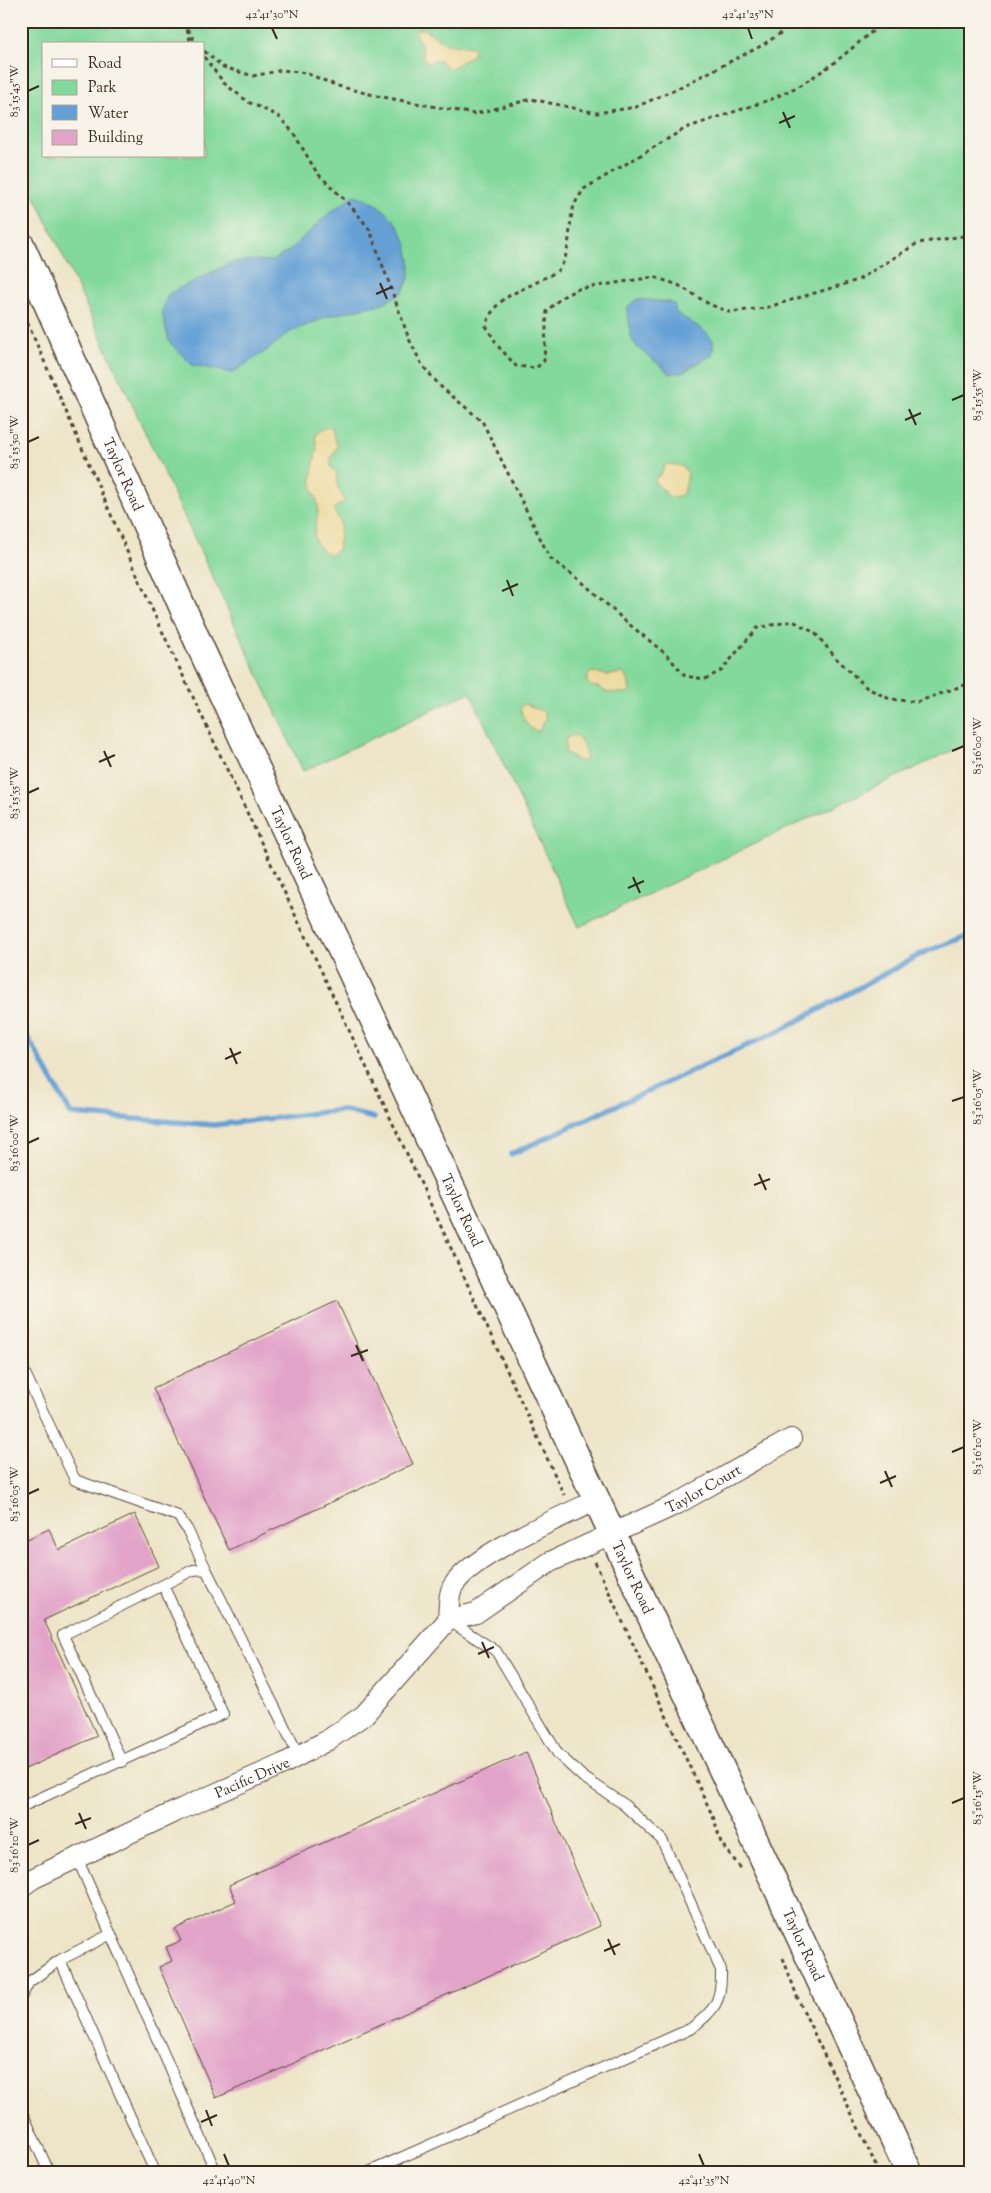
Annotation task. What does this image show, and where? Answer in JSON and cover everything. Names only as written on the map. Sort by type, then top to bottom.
[{"type":"street","name":"Taylor Road","points":[[21,245],[203,653],[908,2172]]},
{"type":"street","name":"Taylor Court","points":[[612,1533],[677,1504],[791,1440]]},
{"type":"street","points":[[597,1500],[508,1544],[469,1570],[452,1587],[448,1620],[476,1613],[550,1562],[612,1533]]},
{"type":"street","name":"Pacific Drive","points":[[21,1887],[34,1878],[299,1756],[328,1740],[364,1715],[448,1620]]},
{"type":"lane","points":[[21,1364],[74,1480],[178,1516],[188,1529],[299,1756]]},
{"type":"lane","points":[[122,1762],[63,1635],[193,1570],[206,1569]]},
{"type":"lane","points":[[21,1807],[223,1714],[163,1585]]},
{"type":"lane","points":[[369,2172],[690,2029],[710,2014],[722,1992],[721,1970],[662,1840],[622,1803],[583,1777],[558,1754],[496,1650],[448,1620]]},
{"type":"lane","points":[[77,1858],[216,2172]]},
{"type":"lane","points":[[21,1997],[29,1982],[60,1960],[111,1934]]},
{"type":"lane","points":[[60,1960],[155,2172]]},
{"type":"lane","points":[[21,2110],[48,2172]]},
{"type":"path","points":[[187,21],[191,42]]},
{"type":"path","points":[[187,21],[189,31],[195,42]]},
{"type":"path","points":[[205,53],[223,67],[253,76],[283,70],[306,73],[338,86],[377,96],[475,114],[531,99],[597,113],[636,106],[678,88],[761,46],[781,33],[791,21]]},
{"type":"path","points":[[885,21],[834,63],[801,85],[772,99],[686,128],[584,189],[574,206],[571,237],[559,269],[541,280],[521,288],[502,301],[490,314],[486,326],[498,346],[516,366],[536,368],[544,361],[547,310],[562,297],[578,289],[654,277],[678,285],[709,304],[730,312],[765,308],[858,280],[918,243],[970,234]]},
{"type":"path","points":[[205,58],[224,83],[248,102],[278,116],[293,132],[318,173],[351,206],[370,230],[409,339],[422,365],[440,386],[482,421],[550,558],[588,587],[624,620],[668,655],[685,676],[705,679],[721,671],[757,628],[793,621],[815,633],[836,658],[867,688],[890,699],[917,702],[970,683]]},
{"type":"path","points":[[21,308],[156,618],[564,1494]]},
{"type":"path","points":[[598,1569],[714,1819],[721,1843],[745,1873]]},
{"type":"path","points":[[782,1957],[798,1999],[879,2172]]},
{"type":"green space","points":[[21,21],[970,21],[970,742],[579,927],[470,692],[303,771],[21,166]]},
{"type":"sand","points":[[418,29],[424,29],[446,44],[472,47],[475,53],[452,68],[446,67],[440,60],[427,63],[423,56],[421,44],[415,34]]},
{"type":"sand","points":[[332,427],[334,439],[338,445],[331,458],[331,467],[337,473],[337,485],[344,502],[334,508],[340,522],[340,536],[338,550],[330,555],[317,545],[315,540],[318,507],[312,487],[312,480],[317,451],[315,434],[323,428]]},
{"type":"sand","points":[[668,464],[682,466],[688,473],[684,493],[679,496],[668,497],[664,490],[656,484],[655,479],[662,473],[664,466]]},
{"type":"sand","points":[[592,672],[607,675],[623,673],[628,680],[630,691],[628,693],[606,692],[599,687],[591,686],[587,682],[588,675]]},
{"type":"sand","points":[[524,704],[544,712],[546,718],[539,731],[532,729],[524,720],[520,708]]},
{"type":"sand","points":[[574,735],[583,745],[586,760],[581,762],[565,752],[566,738]]},
{"type":"water","points":[[355,195],[378,205],[396,223],[402,234],[410,258],[410,271],[402,293],[381,304],[332,315],[290,332],[269,349],[232,373],[192,365],[169,342],[162,312],[168,294],[233,262],[272,261],[289,251],[329,213]]},
{"type":"water","points":[[637,299],[674,304],[676,313],[710,336],[714,345],[712,355],[683,372],[669,374],[633,341],[626,308]]},
{"type":"building","points":[[337,1301],[413,1464],[229,1550],[153,1388]]},
{"type":"building","points":[[135,1514],[159,1566],[44,1620],[97,1736],[21,1771],[21,1542],[49,1529],[59,1550]]},
{"type":"building","points":[[526,1752],[600,1926],[216,2098],[159,1967],[172,1961],[166,1947],[181,1941],[175,1929],[236,1901],[229,1885]]},
{"type":"waterway","points":[[511,1154],[783,1029],[925,952],[970,935]]},
{"type":"waterway","points":[[21,1025],[71,1114],[214,1125],[341,1110],[374,1118]]}]
